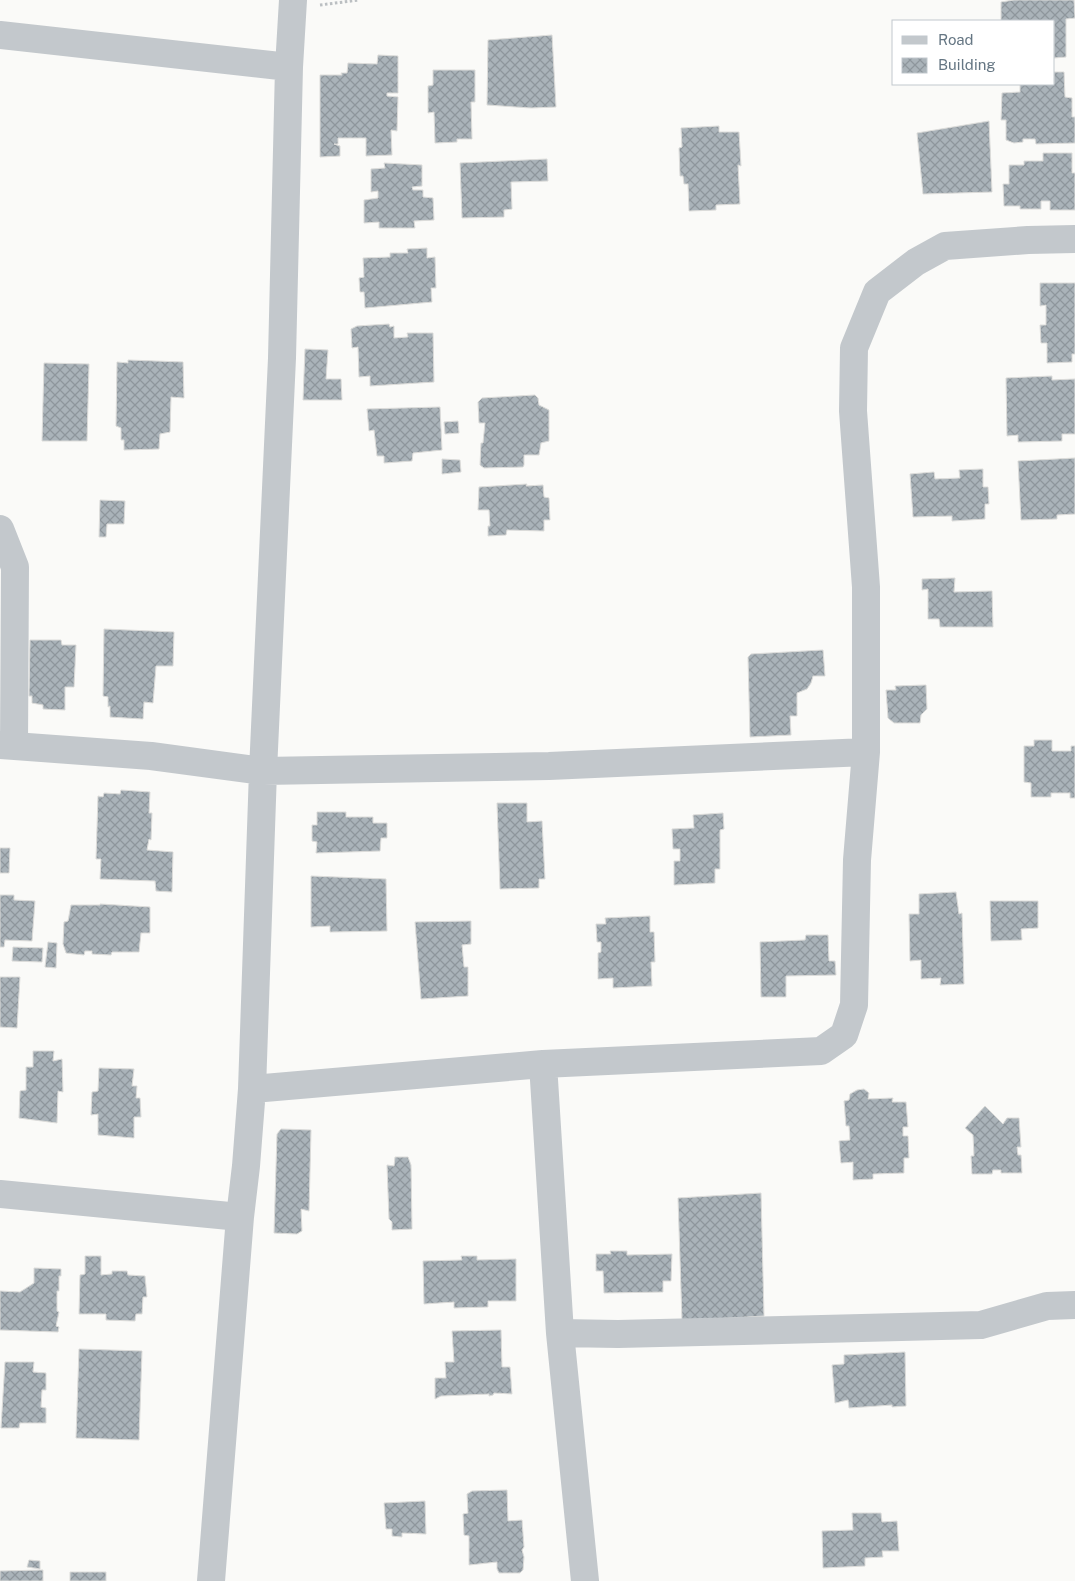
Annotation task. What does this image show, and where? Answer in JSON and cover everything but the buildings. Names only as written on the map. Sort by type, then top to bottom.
[{"type":"street","points":[[211,1581],[252,1089],[263,771],[282,358],[289,67],[293,4]]},
{"type":"street","points":[[0,34],[289,67]]},
{"type":"street","points":[[252,1089],[543,1064],[821,1051],[844,1035],[854,1005],[857,860],[866,752],[866,587],[853,411],[854,348],[877,292],[916,262],[945,246],[1028,240],[1075,240]]},
{"type":"street","points":[[0,529],[15,567],[7,745],[151,756],[263,771],[549,766],[866,752]]},
{"type":"street","points":[[543,1064],[560,1333],[585,1581]]},
{"type":"street","points":[[0,1194],[240,1217]]},
{"type":"street","points":[[560,1333],[618,1334],[981,1325],[1047,1306],[1075,1305]]},
{"type":"path","points":[[293,4],[359,0]]}]
